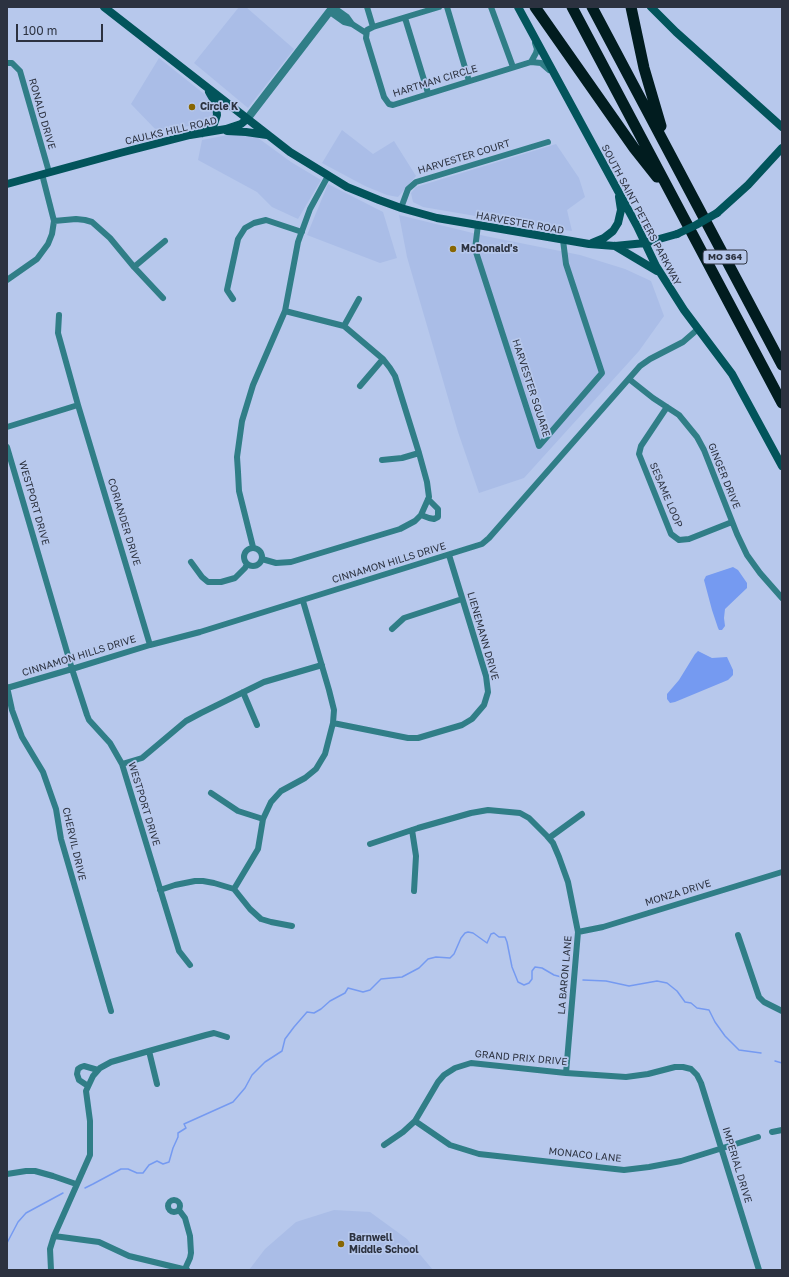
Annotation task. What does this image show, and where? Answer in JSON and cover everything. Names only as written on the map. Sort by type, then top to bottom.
[{"type":"highway","points":[[535,7],[634,148],[673,198]]},
{"type":"highway","name":"MO 364","points":[[572,7],[782,403]]},
{"type":"highway","name":"MO 364","points":[[592,7],[782,365]]},
{"type":"highway","points":[[631,7],[644,68],[668,150]]},
{"type":"main road","name":"HARVESTER ROAD","points":[[104,7],[300,159],[347,187],[401,208],[438,218],[589,244],[615,246],[645,243],[677,234],[696,225],[716,212],[748,185],[782,148]]},
{"type":"main road","name":"SOUTH SAINT PETERS PARKWAY","points":[[518,7],[637,226],[660,273],[672,293],[732,374],[782,466]]},
{"type":"main road","points":[[651,7],[676,32],[782,128]]},
{"type":"main road","points":[[203,133],[214,124],[216,115],[216,104],[204,86]]},
{"type":"main road","points":[[769,116],[782,117]]},
{"type":"main road","name":"CAULKS HILL ROAD","points":[[7,184],[120,153],[234,127],[247,119]]},
{"type":"main road","points":[[218,131],[269,135]]},
{"type":"main road","points":[[589,244],[604,238],[613,231],[618,223],[621,210],[617,190]]},
{"type":"main road","points":[[615,246],[660,273]]},
{"type":"street","points":[[367,7],[373,27]]},
{"type":"street","points":[[332,9],[347,17],[352,24],[366,33],[373,27],[439,7]]},
{"type":"street","points":[[447,7],[469,81]]},
{"type":"street","points":[[491,7],[513,67]]},
{"type":"street","name":"CAULKS HILL ROAD","points":[[247,119],[332,9]]},
{"type":"street","points":[[405,18],[428,93]]},
{"type":"street","name":"HARTMAN CIRCLE","points":[[366,33],[366,38],[384,97],[388,103],[393,105],[531,62]]},
{"type":"street","points":[[533,35],[537,49],[531,62],[541,63],[555,76]]},
{"type":"street","name":"RONALD DRIVE","points":[[10,63],[20,71],[45,173],[54,221]]},
{"type":"street","name":"HARVESTER COURT","points":[[401,208],[408,189],[416,182],[548,142]]},
{"type":"street","points":[[247,564],[255,566],[260,563],[262,559],[261,552],[253,547],[239,491],[234,456],[242,421],[253,385],[285,311],[298,242],[310,209],[328,176]]},
{"type":"street","points":[[7,280],[37,259],[51,238],[54,221],[76,219],[85,220],[92,222],[110,238],[134,267],[163,298]]},
{"type":"street","points":[[233,299],[227,290],[238,239],[245,228],[254,223],[266,220],[302,232]]},
{"type":"street","name":"HARVESTER SQUARE","points":[[478,226],[475,249],[539,446],[602,373],[566,264],[563,240]]},
{"type":"street","points":[[134,267],[165,241]]},
{"type":"street","points":[[344,326],[359,299]]},
{"type":"street","points":[[262,559],[276,563],[291,562],[400,529],[415,521],[421,515],[428,499],[427,482],[395,376],[382,359],[344,326],[285,311]]},
{"type":"street","name":"CORIANDER DRIVE","points":[[59,315],[58,333],[150,645]]},
{"type":"street","name":"CINNAMON HILLS DRIVE","points":[[7,688],[150,645],[200,632],[482,544],[489,538],[640,366],[650,359],[683,342],[698,329]]},
{"type":"street","points":[[360,386],[382,359]]},
{"type":"street","name":"GINGER DRIVE","points":[[629,379],[683,419],[700,443],[732,522],[748,555],[760,573],[782,598]]},
{"type":"street","points":[[7,427],[78,405]]},
{"type":"street","name":"SESAME LOOP","points":[[667,407],[641,446],[639,458],[671,534],[679,540],[685,540],[732,522]]},
{"type":"street","name":"WESTPORT DRIVE","points":[[7,447],[72,669],[89,720],[110,743],[122,764],[179,951],[190,965]]},
{"type":"street","points":[[382,460],[402,458],[419,453]]},
{"type":"street","points":[[421,515],[434,519],[438,517],[438,509],[428,499]]},
{"type":"street","points":[[247,564],[244,554],[247,549],[253,547]]},
{"type":"street","name":"LIENEMANN DRIVE","points":[[333,723],[408,738],[418,738],[462,725],[472,719],[484,705],[488,692],[486,676],[449,555]]},
{"type":"street","points":[[191,562],[202,578],[208,582],[221,582],[235,578],[247,564]]},
{"type":"street","points":[[392,629],[404,618],[462,599]]},
{"type":"street","points":[[234,889],[258,849],[263,819],[271,802],[281,791],[305,778],[316,769],[325,754],[333,723],[334,710],[302,601]]},
{"type":"street","points":[[122,764],[142,758],[186,721],[243,692],[264,682],[322,665]]},
{"type":"street","name":"CHERVIL DRIVE","points":[[7,688],[12,710],[22,737],[43,772],[56,809],[63,846],[110,1011]]},
{"type":"street","points":[[243,692],[257,725]]},
{"type":"street","points":[[210,792],[238,811],[263,819]]},
{"type":"street","name":"LA BARON LANE","points":[[370,844],[412,830],[471,813],[488,810],[520,813],[529,818],[549,838],[559,857],[568,882],[578,932],[566,1073]]},
{"type":"street","points":[[549,838],[582,814]]},
{"type":"street","points":[[412,830],[416,856],[414,891]]},
{"type":"street","name":"MONZA DRIVE","points":[[578,932],[603,927],[782,872]]},
{"type":"street","points":[[160,890],[175,885],[203,881],[214,883],[234,889],[250,909],[261,919],[292,926]]},
{"type":"street","points":[[738,935],[759,997],[764,1002],[782,1011]]},
{"type":"street","points":[[51,1270],[50,1249],[54,1236],[90,1155],[91,1127],[86,1091],[93,1076],[98,1070],[111,1062],[206,1034],[227,1037]]},
{"type":"street","points":[[149,1051],[157,1084]]},
{"type":"street","name":"GRAND PRIX DRIVE","points":[[384,1145],[403,1132],[414,1121],[438,1082],[444,1075],[455,1068],[471,1063],[566,1073],[626,1076],[648,1074],[675,1067],[690,1069]]},
{"type":"street","points":[[88,1086],[79,1080],[77,1074],[78,1070],[80,1067],[84,1066],[98,1070]]},
{"type":"street","name":"IMPERIAL DRIVE","points":[[690,1069],[697,1075],[701,1083],[759,1270]]},
{"type":"street","name":"MONACO LANE","points":[[414,1121],[450,1145],[479,1154],[624,1170],[681,1161],[758,1137]]},
{"type":"street","points":[[772,1132],[782,1130]]},
{"type":"street","points":[[7,1174],[34,1171],[76,1184]]},
{"type":"street","points":[[54,1236],[99,1242],[129,1256],[186,1269],[190,1258],[190,1236],[185,1218],[179,1210]]},
{"type":"shaded area","points":[[239,7],[246,7],[294,49],[248,108],[194,63]]},
{"type":"shaded area","points":[[159,58],[208,97],[214,108],[212,119],[196,125],[157,131],[131,104]]},
{"type":"shaded area","points":[[342,130],[373,154],[394,141],[416,176],[398,197],[387,195],[365,186],[322,163]]},
{"type":"shaded area","points":[[233,134],[254,135],[291,162],[321,180],[298,219],[272,207],[257,192],[198,160],[202,140]]},
{"type":"shaded area","points":[[556,144],[579,178],[585,197],[567,210],[572,231],[423,207],[413,202],[411,193],[416,187]]},
{"type":"shaded area","points":[[328,184],[383,212],[397,258],[380,263],[307,235]]},
{"type":"shaded area","points":[[399,215],[485,236],[580,255],[625,269],[651,281],[664,316],[639,351],[524,478],[479,493],[458,432],[407,257]]},
{"type":"shaded area","name":"Barnwell Middle School","points":[[334,1210],[370,1212],[407,1239],[433,1270],[249,1270],[265,1249],[296,1222]]},
{"type":"water","points":[[733,567],[738,570],[747,583],[747,588],[725,609],[725,626],[722,630],[719,630],[704,580],[706,576]]},
{"type":"water","points":[[698,651],[712,658],[727,657],[733,670],[733,675],[728,680],[670,703],[667,699],[667,694],[679,680]]},
{"type":"waterway","points":[[85,1188],[121,1169],[128,1169],[137,1173],[143,1173],[149,1165],[157,1161],[163,1164],[169,1162],[178,1133],[186,1128],[184,1124],[233,1102],[245,1088],[252,1075],[265,1062],[282,1051],[285,1039],[307,1012],[314,1013],[321,1009],[330,1001],[345,993],[348,988],[363,992],[370,990],[381,979],[402,977],[419,968],[428,959],[436,957],[450,958],[454,954],[461,938],[465,933],[473,933],[487,943],[491,934],[494,933],[499,937],[505,937],[512,967],[518,982],[524,985],[529,983],[532,979],[532,971],[535,967],[542,968],[554,975],[565,978]]},
{"type":"waterway","points":[[583,980],[606,981],[629,986],[657,981],[667,983],[677,991],[685,1002],[691,1003],[697,1008],[709,1010],[725,1036],[739,1050],[761,1053]]},
{"type":"waterway","points":[[775,1061],[782,1063]]},
{"type":"waterway","points":[[7,1247],[7,1243],[18,1222],[26,1213],[63,1193]]},
{"type":"place","name":"Circle K","points":[[192,107]]},
{"type":"place","name":"McDonald's","points":[[453,249]]},
{"type":"place","name":"Barnwell Middle School","points":[[341,1244]]}]
